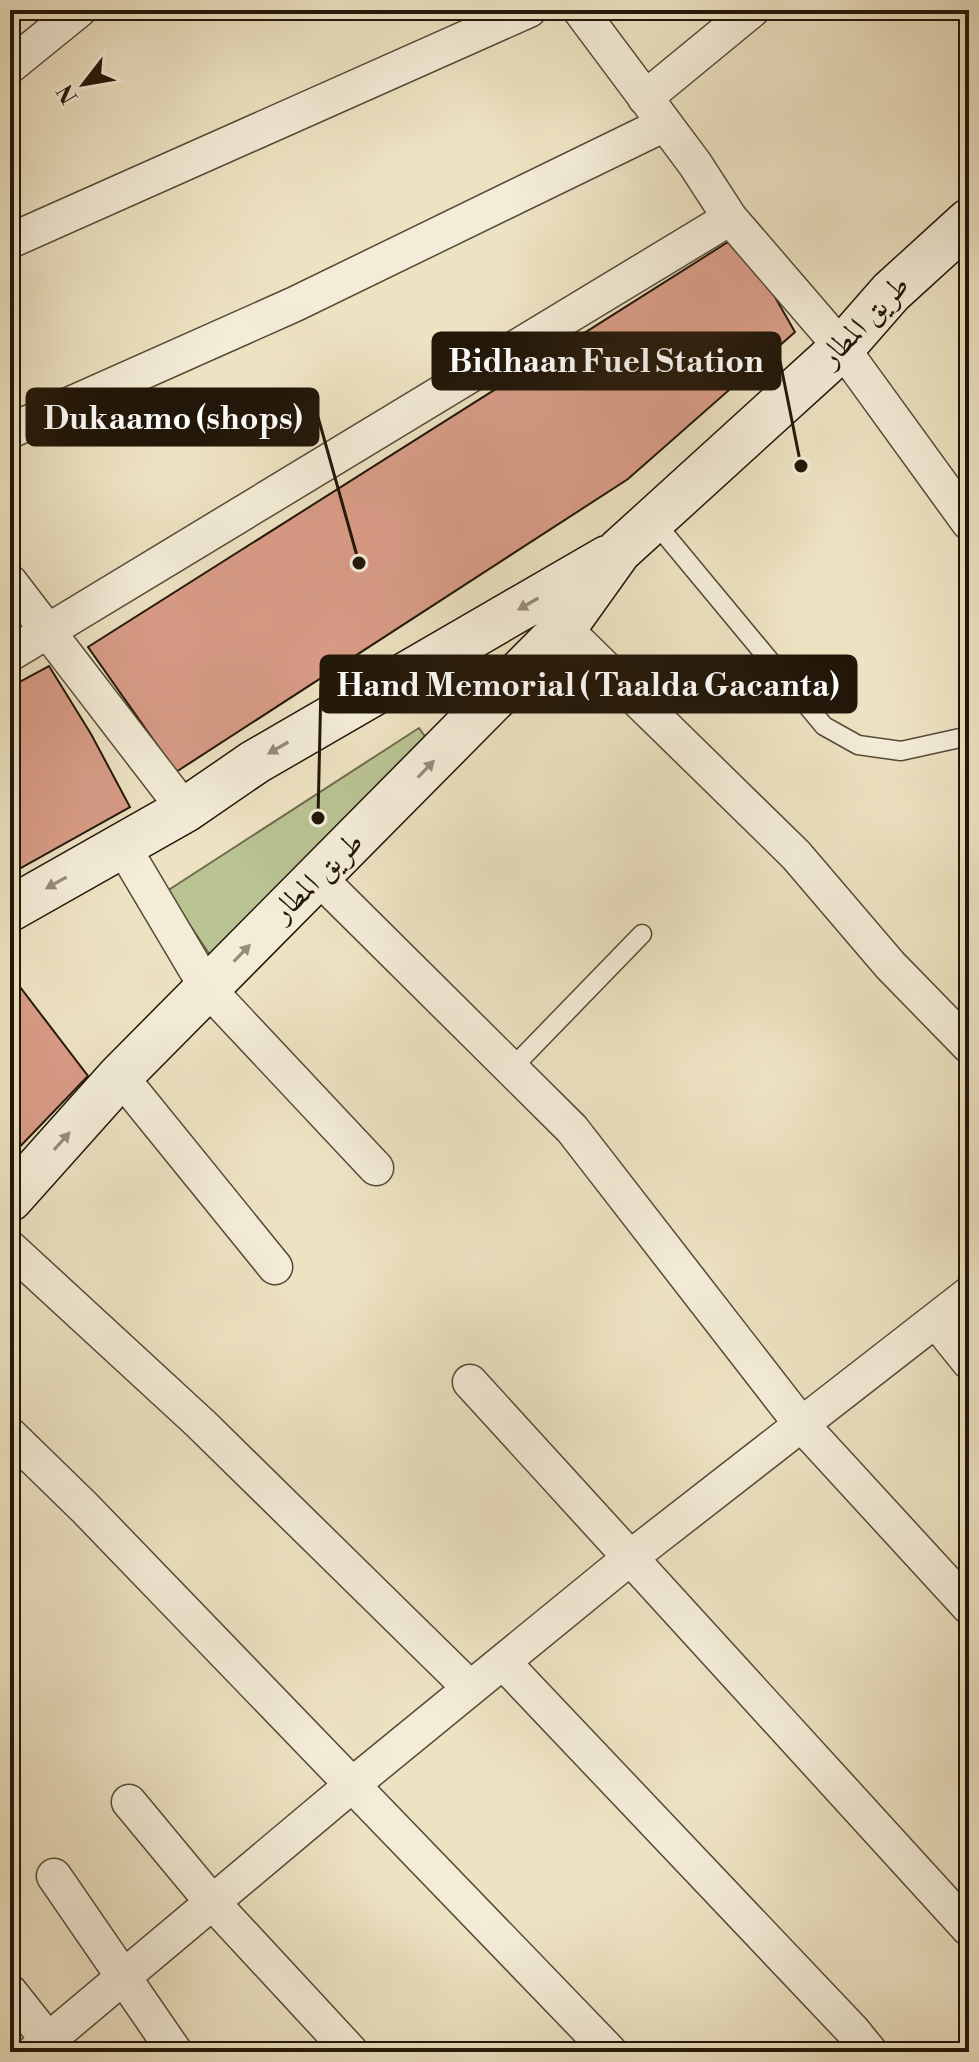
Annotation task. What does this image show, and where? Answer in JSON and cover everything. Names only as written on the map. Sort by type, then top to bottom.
[{"type":"main road","name":"طريق المطار","points":[[10,1199],[120,1076],[564,628],[619,551],[842,348],[891,292],[963,239]]},
{"type":"main road","name":"طريق المطار","points":[[10,909],[185,810],[255,762],[619,551]]},
{"type":"street","points":[[10,66],[79,10]]},
{"type":"street","points":[[10,241],[529,10]]},
{"type":"street","points":[[580,10],[695,164],[730,218],[842,348],[969,523]]},
{"type":"street","points":[[10,431],[295,304],[655,111],[752,10]]},
{"type":"street","points":[[10,654],[730,218]]},
{"type":"street","points":[[10,582],[185,810]]},
{"type":"street","points":[[564,628],[796,855],[890,965],[969,1046]]},
{"type":"street","points":[[122,845],[207,988],[376,1168]]},
{"type":"street","points":[[317,876],[572,1129],[801,1424],[969,1607]]},
{"type":"street","points":[[120,1076],[275,1267]]},
{"type":"street","points":[[10,1248],[201,1424],[470,1688]]},
{"type":"street","points":[[10,1992],[41,2046],[352,1785],[631,1557],[969,1294]]},
{"type":"street","points":[[936,1321],[969,1362]]},
{"type":"street","points":[[470,1382],[969,1929]]},
{"type":"street","points":[[10,1435],[85,1508],[610,2052]]},
{"type":"street","points":[[503,1662],[870,2052]]},
{"type":"street","points":[[129,1802],[212,1902],[351,2052]]},
{"type":"street","points":[[54,1876],[175,2052]]},
{"type":"lane","points":[[653,520],[824,726],[858,745],[901,751],[969,736]]},
{"type":"lane","points":[[512,1068],[642,934]]},
{"type":"green space","points":[[419,728],[431,745],[212,958],[167,891]]},
{"type":"building","points":[[728,242],[771,290],[795,332],[628,479],[176,772],[88,647]]},
{"type":"building","points":[[49,666],[91,734],[130,807],[10,874],[10,687]]},
{"type":"building","points":[[17,983],[88,1076],[10,1157],[10,987]]},
{"type":"place","name":"Bidhaan Fuel Station","points":[[801,466]]},
{"type":"place","name":"Dukaamo (shops)","points":[[359,563]]},
{"type":"place","name":"Hand Memorial ( Taalda Gacanta)","points":[[318,818]]}]
